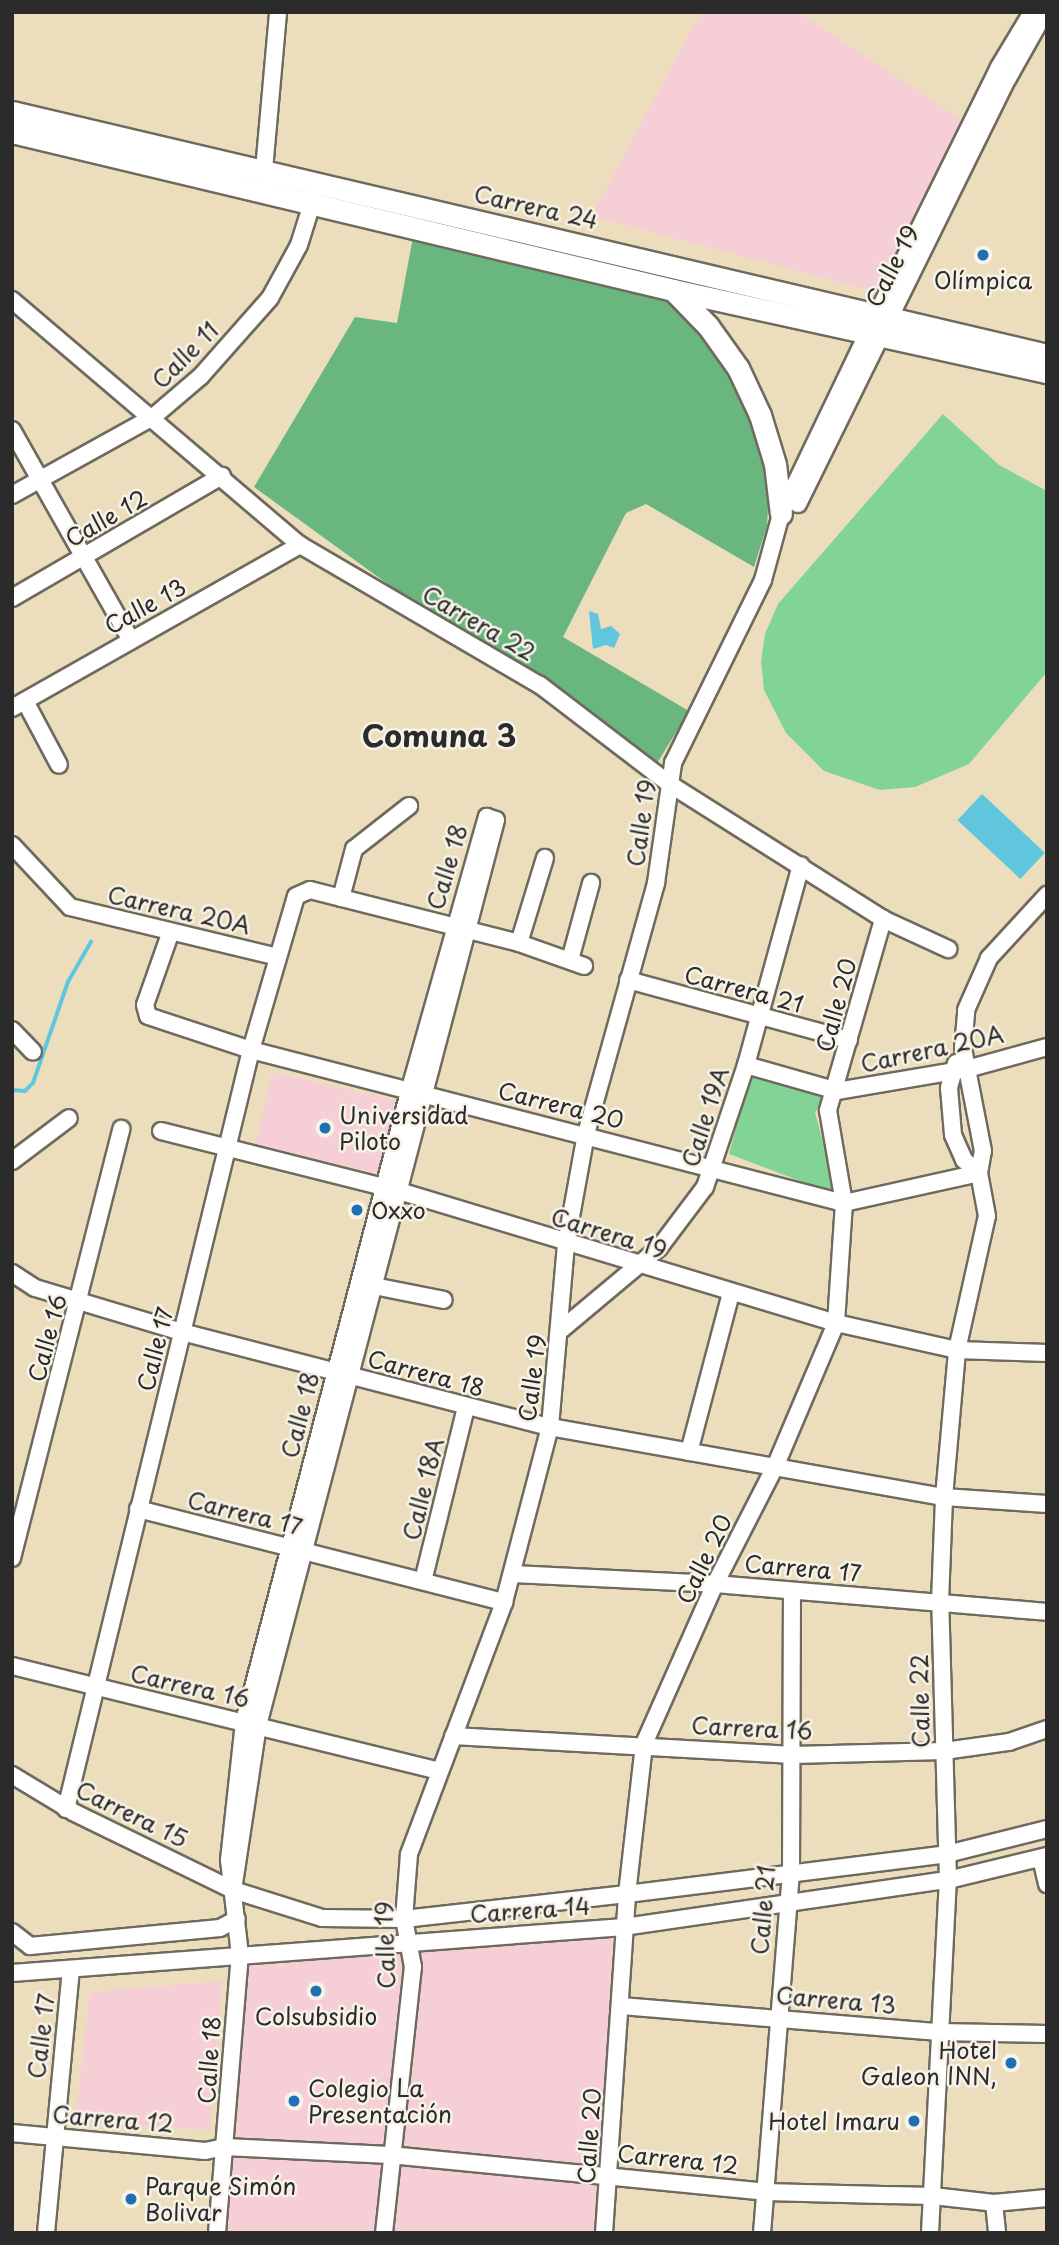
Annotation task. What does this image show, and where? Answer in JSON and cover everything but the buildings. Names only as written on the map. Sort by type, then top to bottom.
[{"type":"main road","name":"Carrera 24","points":[[12,112],[264,170],[316,193],[673,290],[1047,355]]},
{"type":"main road","name":"Carrera 24","points":[[12,132],[279,195],[316,193],[880,325],[1047,372]]},
{"type":"main road","points":[[673,290],[708,327],[738,368],[760,415],[775,464],[782,514]]},
{"type":"street","points":[[278,12],[264,170],[279,195]]},
{"type":"street","name":"Calle 19","points":[[383,2233],[413,1967],[404,1919],[409,1854],[504,1602],[550,1427],[562,1329],[566,1244],[586,1134],[656,883],[668,783],[673,763],[763,580],[777,539],[880,325],[999,67],[1032,12]]},
{"type":"street","name":"Calle 19","points":[[880,325],[1045,12]]},
{"type":"street","name":"Calle 11","points":[[12,495],[153,417],[201,376],[270,298],[299,244],[316,193]]},
{"type":"street","name":"Carrera 22","points":[[12,300],[153,417],[300,545],[540,685],[668,783],[883,919],[948,949]]},
{"type":"street","name":"Calle 19","points":[[777,539],[782,514],[836,416]]},
{"type":"street","points":[[12,430],[131,640]]},
{"type":"street","name":"Calle 12","points":[[12,598],[222,476]]},
{"type":"street","name":"Calle 13","points":[[18,704],[300,545]]},
{"type":"street","points":[[18,704],[59,765]]},
{"type":"street","points":[[409,806],[354,849],[341,898],[519,943],[577,963],[591,883]]},
{"type":"street","name":"Calle 18","points":[[217,2233],[240,1955],[233,1890],[251,1723],[294,1549],[392,1190],[487,817],[496,820],[460,927]]},
{"type":"street","name":"Carrera 20A","points":[[12,845],[70,907],[170,934],[278,957]]},
{"type":"street","points":[[519,943],[545,858]]},
{"type":"street","name":"Calle 19A","points":[[562,1329],[659,1248],[716,1167],[801,865]]},
{"type":"street","name":"Calle 17","points":[[66,1809],[251,1051],[292,903],[303,890],[341,898]]},
{"type":"street","name":"Calle 22","points":[[979,1173],[964,1160],[953,1135],[966,1010],[976,981],[989,958],[1047,895]]},
{"type":"street","name":"Calle 20","points":[[604,2233],[621,2006],[624,1927],[644,1744],[715,1584],[775,1467],[836,1323],[844,1203],[828,1110],[836,1091],[883,919]]},
{"type":"street","name":"Carrera 20","points":[[170,934],[145,1005],[148,1016],[156,1022],[251,1051],[716,1167],[844,1203],[979,1173]]},
{"type":"street","name":"Carrera 21","points":[[628,980],[757,1018],[849,1040]]},
{"type":"street","points":[[12,1030],[33,1052]]},
{"type":"street","name":"Carrera 20A","points":[[746,1065],[836,1091],[959,1070],[1047,1047]]},
{"type":"street","name":"Calle 22","points":[[930,2233],[948,1880],[940,1602],[944,1497],[957,1350],[987,1216],[979,1173],[983,1151],[959,1070]]},
{"type":"street","points":[[12,1161],[69,1118]]},
{"type":"street","name":"Calle 16","points":[[12,1558],[80,1302],[121,1129]]},
{"type":"street","name":"Carrera 19","points":[[161,1131],[392,1190],[836,1323],[957,1350],[1047,1353]]},
{"type":"street","name":"Calle 18","points":[[343,1374],[374,1286],[392,1190]]},
{"type":"street","name":"Carrera 18","points":[[12,1273],[35,1288],[182,1332],[467,1408],[550,1427],[944,1497],[1047,1504]]},
{"type":"street","points":[[374,1286],[444,1300]]},
{"type":"street","points":[[689,1452],[731,1293]]},
{"type":"street","name":"Calle 18A","points":[[423,1581],[467,1408]]},
{"type":"street","name":"Carrera 17","points":[[138,1509],[504,1602]]},
{"type":"street","name":"Carrera 17","points":[[513,1574],[715,1584],[1047,1612]]},
{"type":"street","name":"Calle 21","points":[[762,2233],[776,2017],[790,1874],[793,1755],[792,1591]]},
{"type":"street","name":"Carrera 16","points":[[12,1667],[251,1723],[439,1771]]},
{"type":"street","name":"Carrera 16","points":[[453,1736],[644,1744],[793,1755],[944,1751],[1009,1742],[1047,1729]]},
{"type":"street","name":"Carrera 15","points":[[12,1775],[66,1809],[233,1890]]},
{"type":"street","name":"Carrera 14","points":[[233,1890],[322,1918],[404,1919],[947,1854],[1047,1829]]},
{"type":"street","points":[[1044,1857],[1047,1884]]},
{"type":"street","name":"Carrera 14","points":[[12,1973],[624,1927],[948,1880],[1044,1857]]},
{"type":"street","points":[[12,1932],[30,1947],[220,1928],[237,1919]]},
{"type":"street","name":"Calle 17","points":[[46,2233],[71,1970]]},
{"type":"street","name":"Carrera 13","points":[[621,2006],[939,2032],[1047,2034]]},
{"type":"street","name":"Carrera 12","points":[[12,2133],[205,2151],[225,2147],[390,2155],[609,2174],[765,2192],[933,2196],[994,2203],[1047,2199]]},
{"type":"street","points":[[994,2203],[997,2233]]},
{"type":"shaded area","points":[[701,12],[798,12],[962,120],[879,293],[591,216]]},
{"type":"shaded area","name":"Universidad Piloto","points":[[272,1072],[399,1101],[382,1174],[255,1145]]},
{"type":"shaded area","points":[[624,1927],[604,2233],[217,2233],[241,1957]]},
{"type":"shaded area","points":[[223,1981],[210,2130],[75,2122],[90,1992]]},
{"type":"green space","points":[[413,237],[669,300],[712,342],[754,416],[770,471],[767,526],[754,567],[646,504],[626,513],[563,637],[689,711],[656,765],[436,619],[254,487],[355,317],[397,323]]},
{"type":"green space","points":[[943,414],[999,465],[1047,491],[1047,672],[969,764],[915,787],[880,790],[824,771],[786,733],[764,690],[761,661],[765,634],[778,604]]},
{"type":"green space","points":[[750,1075],[827,1098],[815,1112],[837,1195],[729,1154]]},
{"type":"water","points":[[589,611],[598,614],[601,629],[611,626],[620,634],[614,648],[606,645],[593,649]]},
{"type":"water","points":[[982,794],[1045,853],[1020,879],[957,820]]},
{"type":"waterway","points":[[12,1090],[25,1091],[33,1083],[68,982],[91,942]]},
{"type":"place","name":"Olímpica","points":[[983,255]]},
{"type":"place","name":"Universidad Piloto","points":[[325,1128]]},
{"type":"place","name":"Oxxo","points":[[357,1210]]},
{"type":"place","name":"Colsubsidio","points":[[316,1991]]},
{"type":"place","name":"Hotel Galeon INN,","points":[[1011,2063]]},
{"type":"place","name":"Colegio La Presentación","points":[[294,2101]]},
{"type":"place","name":"Hotel Imaru","points":[[914,2121]]},
{"type":"place","name":"Parque Simón Bolivar","points":[[131,2199]]},
{"type":"district","name":"Comuna 3","points":[[439,735]]}]
